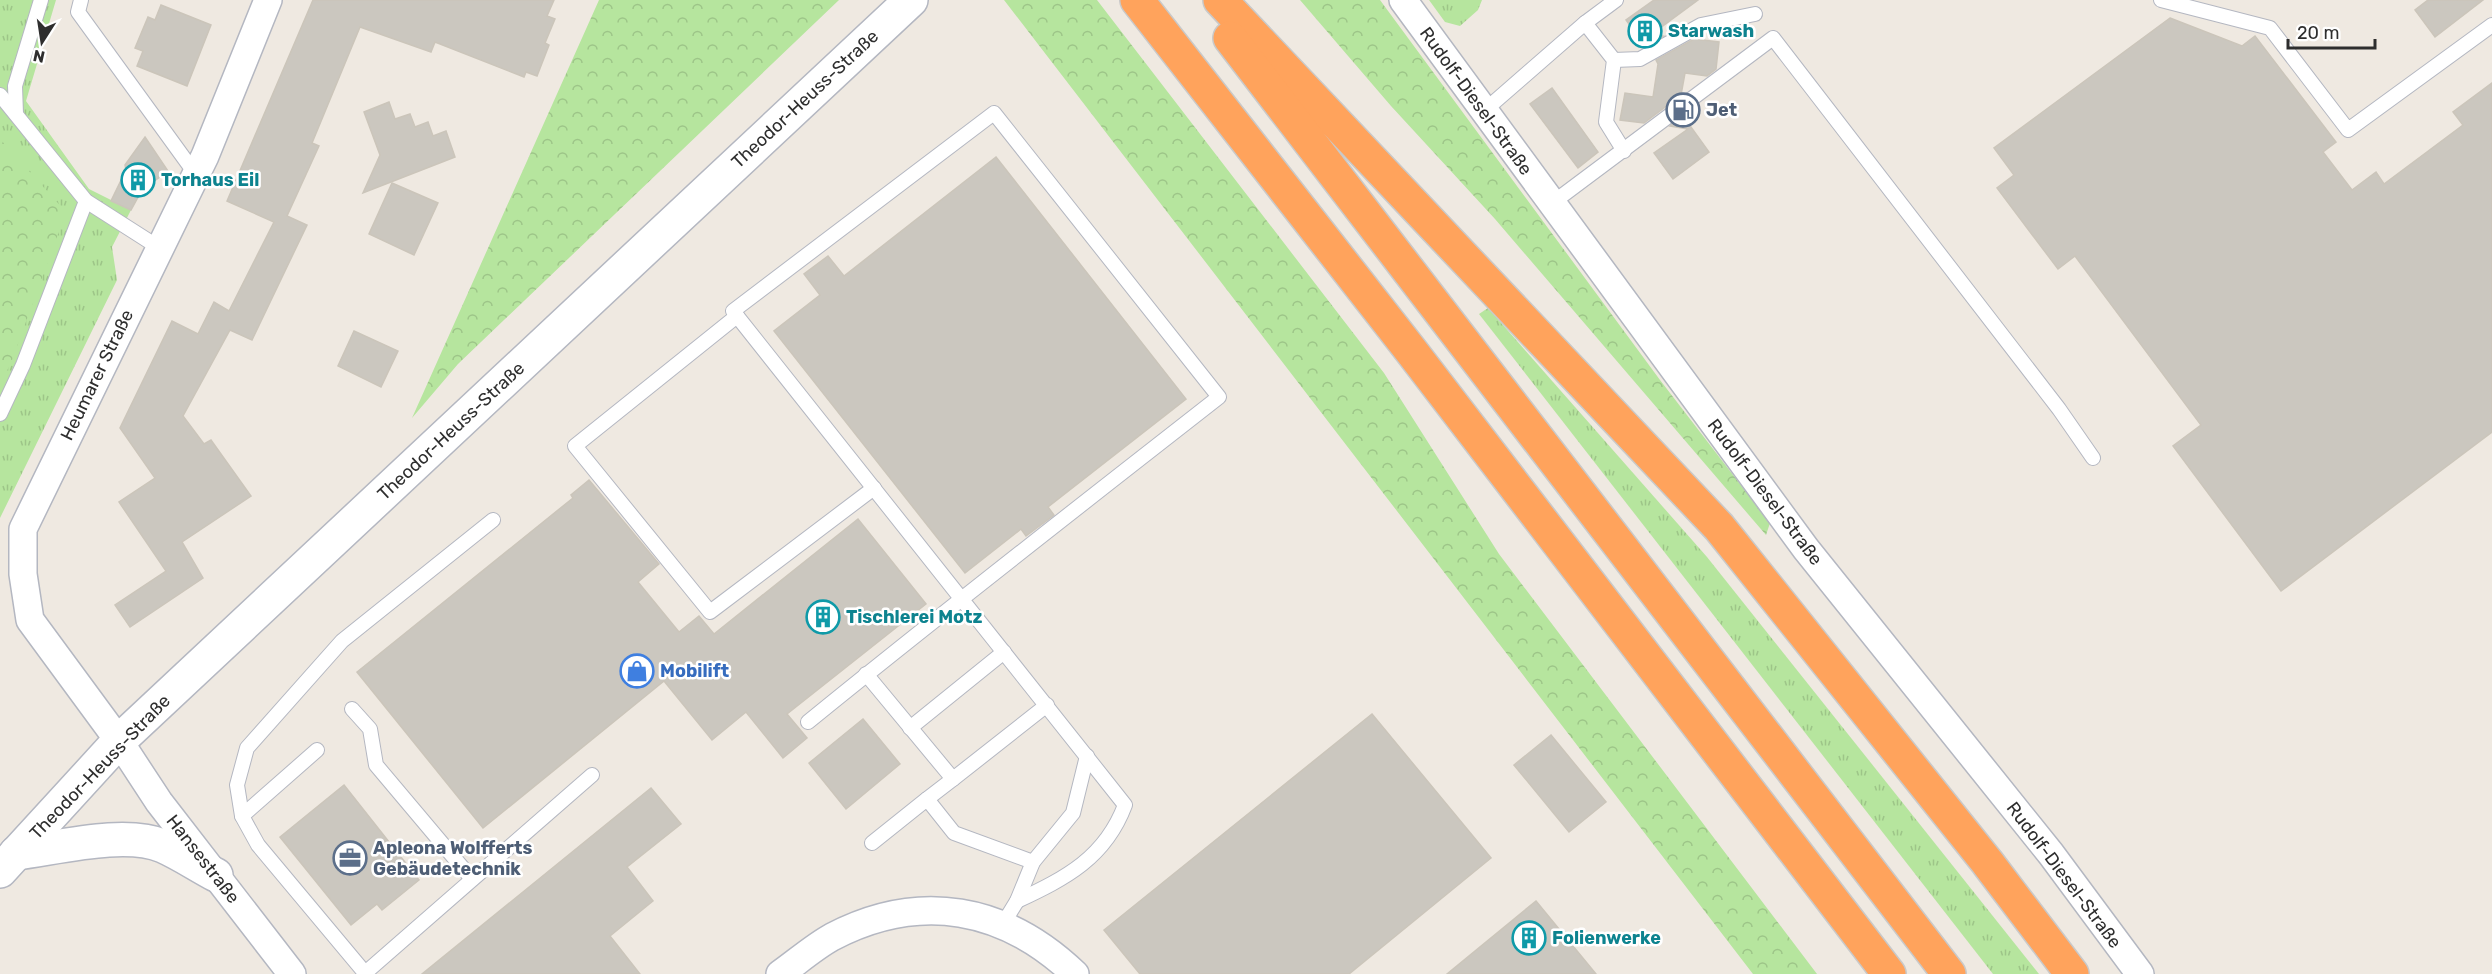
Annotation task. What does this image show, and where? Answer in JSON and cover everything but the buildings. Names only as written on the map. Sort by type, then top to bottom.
[{"type":"highway","points":[[1137,0],[1412,352],[1889,974]]},
{"type":"highway","points":[[1201,0],[1949,974]]},
{"type":"highway","points":[[1220,0],[1719,527],[1988,862],[2072,974]]},
{"type":"main road","name":"Theodor-Heuss-Straße","points":[[7,858],[119,741],[911,0]]},
{"type":"main road","points":[[7,858],[118,840],[142,841],[162,845],[216,875]]},
{"type":"street","name":"Heumarer Straße","points":[[119,741],[30,620],[23,574],[23,529],[198,170],[268,0]]},
{"type":"street","name":"Rudolf-Diesel-Straße","points":[[1403,0],[1806,549],[2051,854],[2140,974]]},
{"type":"street","name":"Hansestraße","points":[[119,741],[159,802],[292,974]]},
{"type":"street","points":[[780,974],[833,937],[876,920],[925,910],[973,914],[1003,924],[1031,938],[1075,974]]},
{"type":"lane","points":[[16,114],[15,86],[41,0]]},
{"type":"lane","points":[[81,0],[78,12],[189,165],[198,170]]},
{"type":"lane","points":[[1485,111],[1585,23],[1616,0]]},
{"type":"lane","points":[[2162,0],[2270,28],[2348,130],[2492,25]]},
{"type":"lane","points":[[1614,60],[1640,59],[1701,25],[1755,14]]},
{"type":"lane","points":[[1585,23],[1614,60],[1606,122],[1624,151]]},
{"type":"lane","points":[[1551,204],[1773,38],[2036,378],[2093,458]]},
{"type":"lane","points":[[0,95],[86,201],[159,247]]},
{"type":"lane","points":[[808,722],[962,598],[1219,397],[994,113],[733,311],[874,489],[962,598],[1047,705],[1125,805],[1116,829],[1101,847],[1065,878],[1017,901]]},
{"type":"lane","points":[[0,414],[24,365],[86,201]]},
{"type":"lane","points":[[737,316],[575,446],[710,612],[874,489]]},
{"type":"lane","points":[[493,520],[342,642],[247,748],[237,785],[242,816],[258,845],[365,974],[592,775]]},
{"type":"lane","points":[[910,728],[1004,652]]},
{"type":"lane","points":[[866,674],[953,779]]},
{"type":"lane","points":[[872,843],[1047,705]]},
{"type":"lane","points":[[352,709],[370,729],[376,765],[472,879]]},
{"type":"lane","points":[[242,816],[317,750]]},
{"type":"lane","points":[[1003,924],[1017,901],[1033,862],[1073,813],[1087,756]]},
{"type":"lane","points":[[927,799],[954,833],[1033,862]]},
{"type":"green space","points":[[0,0],[56,0],[26,101],[89,189],[131,210],[112,247],[117,280],[0,518]]},
{"type":"green space","points":[[599,0],[839,0],[458,364],[412,418]]},
{"type":"green space","points":[[1004,0],[1097,0],[1384,373],[1499,554],[1817,974],[1753,974]]},
{"type":"green space","points":[[1300,0],[1380,0],[1660,380],[1770,523],[1766,535],[1495,219],[1391,106]]},
{"type":"green space","points":[[1429,0],[1482,0],[1478,10],[1460,26],[1445,22]]},
{"type":"green space","points":[[0,139],[66,212],[12,360],[0,386]]},
{"type":"green space","points":[[1488,308],[1707,557],[2039,974],[1993,974],[1479,314]]},
{"type":"place","name":"Starwash","points":[[1645,31]]},
{"type":"place","name":"Jet","points":[[1683,110]]},
{"type":"place","name":"Torhaus Eil","points":[[138,180]]},
{"type":"place","name":"Tischlerei Motz","points":[[823,617]]},
{"type":"place","name":"Mobilift","points":[[637,671]]},
{"type":"place","name":"Apleona Wolfferts Gebäudetechnik","points":[[350,858]]},
{"type":"place","name":"Folienwerke","points":[[1529,938]]}]
